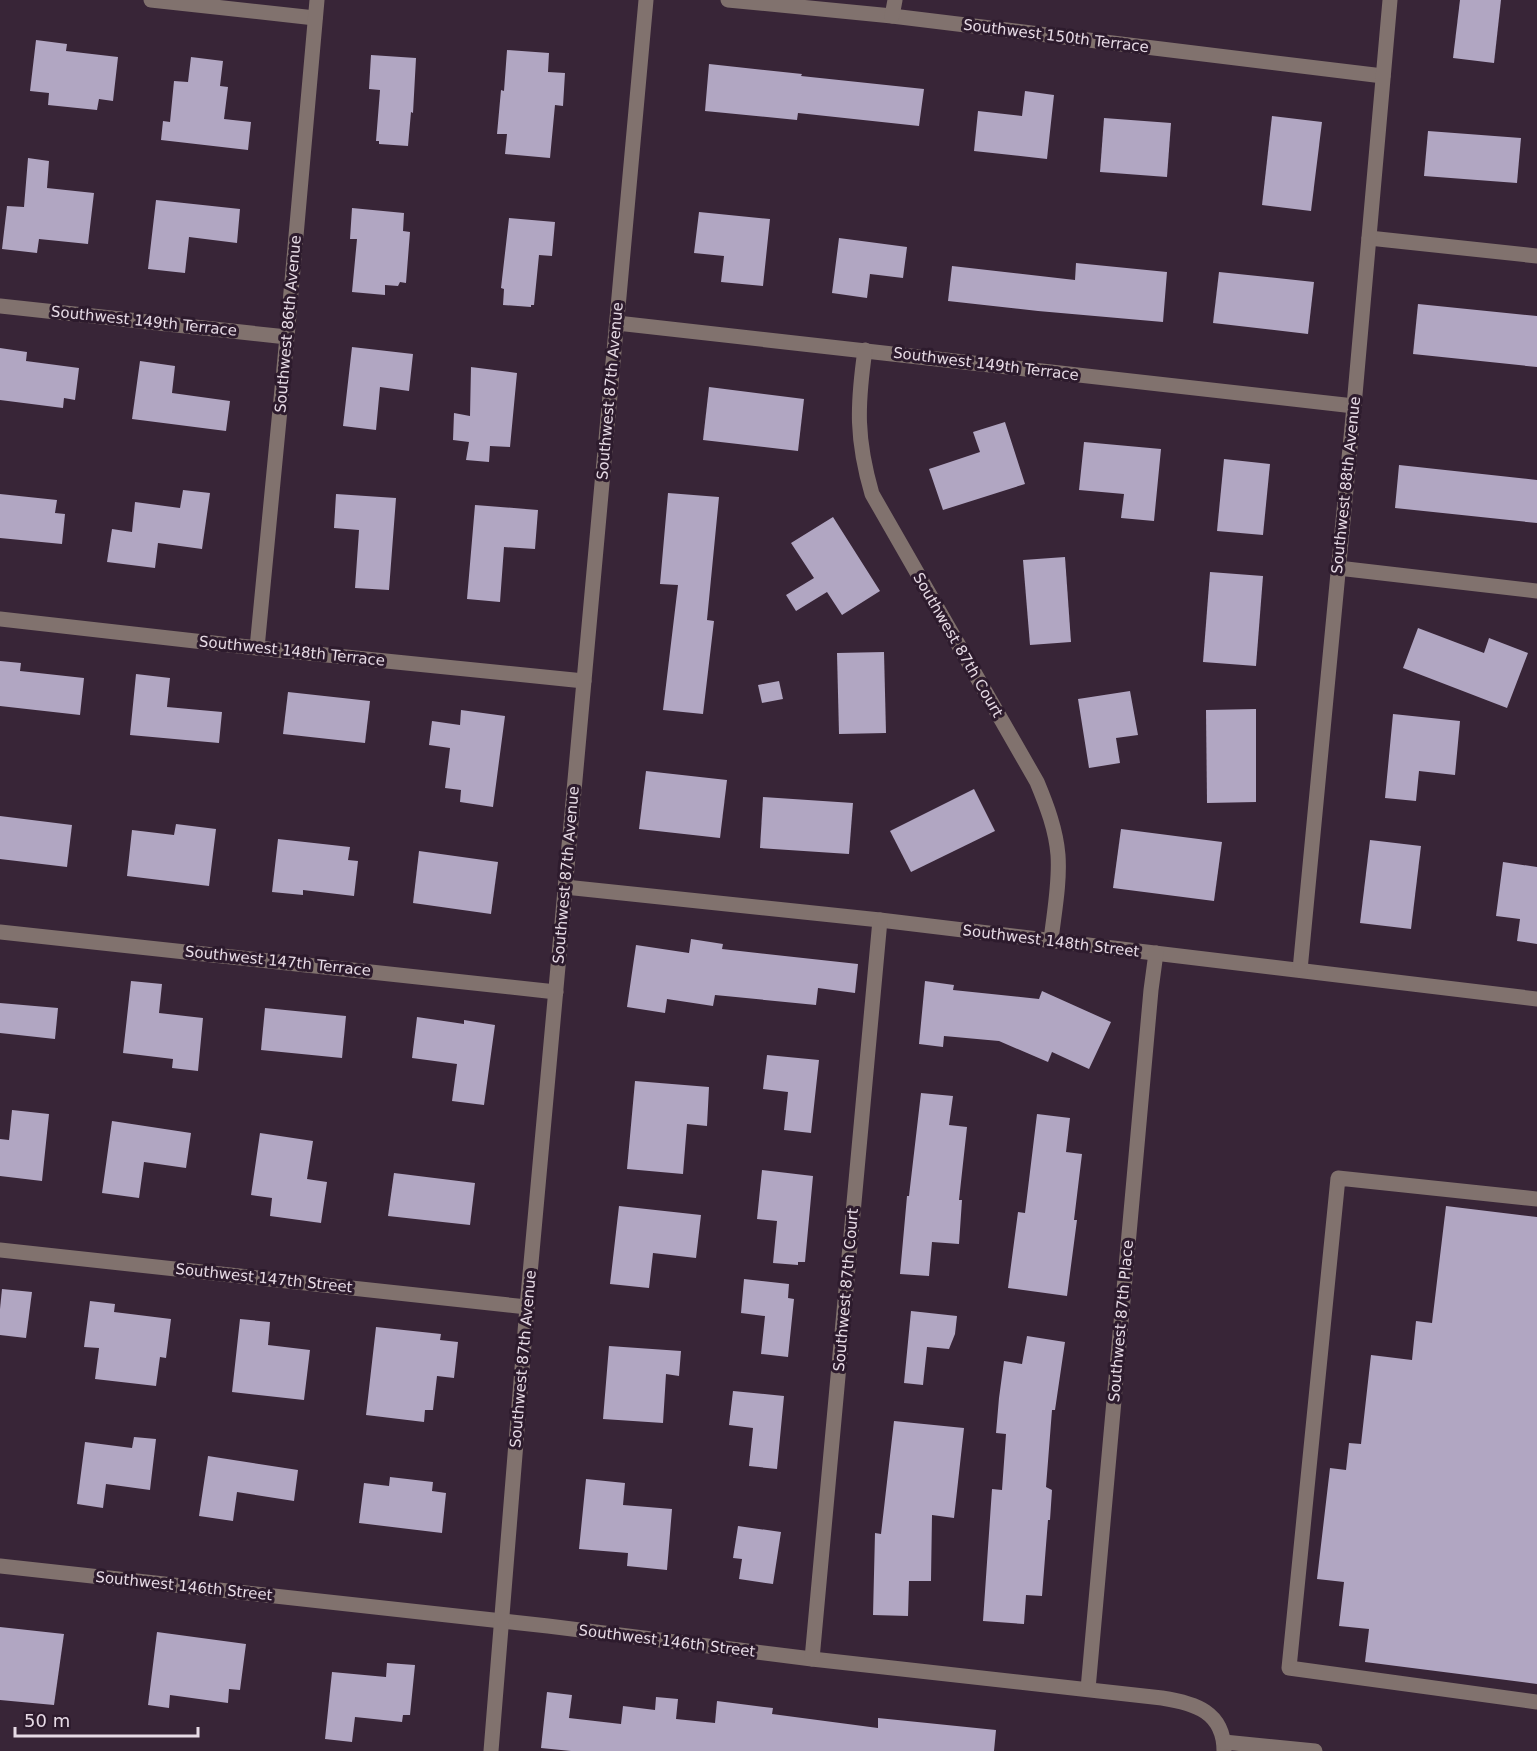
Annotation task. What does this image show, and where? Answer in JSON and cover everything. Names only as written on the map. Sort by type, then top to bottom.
[{"type":"street","points":[[152,0],[315,18]]},
{"type":"street","name":"Southwest 86th Avenue","points":[[257,648],[317,0]]},
{"type":"street","name":"Southwest 87th Avenue","points":[[490,1751],[527,1307],[646,0]]},
{"type":"street","name":"Southwest 150th Terrace","points":[[728,0],[892,16],[1383,76]]},
{"type":"street","points":[[892,16],[895,0]]},
{"type":"street","name":"Southwest 88th Avenue","points":[[1300,970],[1390,0]]},
{"type":"street","points":[[1369,238],[1537,256]]},
{"type":"street","name":"Southwest 149th Terrace","points":[[0,306],[287,337]]},
{"type":"street","name":"Southwest 149th Terrace","points":[[617,323],[1354,406]]},
{"type":"street","name":"Southwest 87th Court","points":[[865,350],[858,418],[864,467],[872,494],[1037,782],[1048,807],[1058,856],[1051,940]]},
{"type":"street","points":[[1338,568],[1537,591]]},
{"type":"street","name":"Southwest 148th Terrace","points":[[0,620],[584,681]]},
{"type":"street","name":"Southwest 148th Street","points":[[565,887],[880,920],[1537,999]]},
{"type":"street","name":"Southwest 87th Court","points":[[812,1659],[880,920]]},
{"type":"street","name":"Southwest 147th Terrace","points":[[0,932],[556,992]]},
{"type":"street","name":"Southwest 87th Place","points":[[1088,1689],[1156,954]]},
{"type":"street","points":[[1537,1199],[1338,1178],[1289,1668],[1537,1702]]},
{"type":"street","name":"Southwest 147th Street","points":[[0,1250],[527,1307]]},
{"type":"street","name":"Southwest 146th Street","points":[[0,1566],[560,1627],[812,1659],[1162,1698],[1195,1706],[1215,1719],[1221,1728],[1224,1746],[1314,1751]]},
{"type":"building","points":[[1460,0],[1501,0],[1494,63],[1453,58]]},
{"type":"building","points":[[36,40],[67,44],[66,51],[118,57],[113,101],[99,99],[97,110],[48,105],[49,93],[30,91]]},
{"type":"building","points":[[507,50],[549,53],[548,72],[565,73],[563,106],[555,105],[550,158],[505,154],[507,134],[497,134],[501,90],[504,91]]},
{"type":"building","points":[[371,55],[416,58],[413,113],[411,112],[408,146],[379,144],[379,141],[376,141],[380,90],[369,89]]},
{"type":"building","points":[[191,57],[223,61],[220,86],[228,87],[224,119],[251,122],[248,150],[161,140],[163,121],[170,122],[174,81],[188,82]]},
{"type":"building","points":[[709,64],[924,89],[919,126],[798,113],[797,120],[705,111]]},
{"type":"building","points":[[1025,91],[1054,95],[1047,159],[974,151],[978,111],[1022,116]]},
{"type":"building","points":[[1272,116],[1322,122],[1311,211],[1262,205]]},
{"type":"building","points":[[1104,118],[1171,123],[1167,177],[1100,172]]},
{"type":"building","points":[[1428,131],[1521,138],[1517,183],[1424,176]]},
{"type":"building","points":[[28,158],[49,161],[47,188],[94,193],[88,244],[39,239],[37,253],[2,249],[7,206],[24,207]]},
{"type":"building","points":[[156,200],[240,209],[237,243],[189,237],[185,273],[148,269]]},
{"type":"building","points":[[352,208],[404,213],[403,231],[410,232],[406,283],[400,282],[398,286],[385,285],[385,295],[352,292],[357,239],[350,239]]},
{"type":"building","points":[[699,212],[770,219],[763,286],[721,282],[724,256],[694,253]]},
{"type":"building","points":[[509,218],[555,222],[552,256],[539,255],[534,305],[531,307],[503,305],[504,289],[501,288]]},
{"type":"building","points":[[839,238],[907,247],[903,278],[870,274],[867,298],[832,293]]},
{"type":"building","points":[[1076,263],[1167,272],[1163,322],[948,301],[952,266],[1075,280]]},
{"type":"building","points":[[1219,272],[1314,282],[1308,334],[1213,323]]},
{"type":"building","points":[[1418,304],[1537,316],[1537,367],[1413,354]]},
{"type":"building","points":[[352,347],[413,354],[409,391],[380,387],[376,430],[343,426]]},
{"type":"building","points":[[0,348],[27,352],[26,361],[79,368],[75,400],[64,398],[63,408],[0,400]]},
{"type":"building","points":[[140,361],[175,366],[172,393],[230,401],[226,431],[132,419]]},
{"type":"building","points":[[471,367],[517,373],[510,447],[490,446],[489,462],[466,460],[469,442],[453,440],[454,413],[470,416]]},
{"type":"building","points":[[709,387],[804,399],[798,451],[703,440]]},
{"type":"building","points":[[1005,422],[1025,484],[943,510],[929,469],[980,452],[973,432]]},
{"type":"building","points":[[1084,442],[1161,449],[1154,521],[1121,518],[1124,494],[1079,490]]},
{"type":"building","points":[[1224,459],[1270,464],[1263,535],[1217,531]]},
{"type":"building","points":[[1399,465],[1537,480],[1537,523],[1395,508]]},
{"type":"building","points":[[183,490],[210,493],[202,549],[158,543],[155,568],[107,562],[112,529],[132,532],[135,502],[180,508]]},
{"type":"building","points":[[668,493],[719,497],[707,620],[714,621],[703,714],[663,710],[678,585],[660,584]]},
{"type":"building","points":[[0,494],[57,500],[55,513],[65,514],[62,544],[0,538]]},
{"type":"building","points":[[336,494],[396,498],[389,590],[355,588],[359,530],[334,528]]},
{"type":"building","points":[[475,505],[538,510],[535,549],[504,547],[500,602],[467,599]]},
{"type":"building","points":[[833,517],[880,591],[842,615],[827,592],[796,611],[786,595],[814,578],[791,543]]},
{"type":"building","points":[[1065,557],[1071,642],[1030,645],[1023,560]]},
{"type":"building","points":[[1210,572],[1263,576],[1256,666],[1203,662]]},
{"type":"building","points":[[1418,628],[1484,653],[1489,638],[1528,653],[1507,708],[1403,668]]},
{"type":"building","points":[[884,652],[886,733],[839,734],[837,653]]},
{"type":"building","points":[[0,661],[21,663],[20,671],[84,678],[80,715],[0,706]]},
{"type":"building","points":[[136,674],[170,678],[167,707],[222,712],[219,743],[130,735]]},
{"type":"building","points":[[779,681],[783,699],[762,703],[758,685]]},
{"type":"building","points":[[1130,691],[1138,735],[1116,738],[1120,763],[1089,768],[1078,699]]},
{"type":"building","points":[[288,692],[370,701],[365,743],[283,734]]},
{"type":"building","points":[[1256,709],[1256,802],[1207,803],[1206,710]]},
{"type":"building","points":[[461,710],[505,716],[493,807],[460,802],[461,790],[445,788],[450,748],[429,745],[432,721],[460,725]]},
{"type":"building","points":[[1393,714],[1460,721],[1455,775],[1419,771],[1416,801],[1385,798]]},
{"type":"building","points":[[646,771],[727,780],[720,838],[639,829]]},
{"type":"building","points":[[974,789],[995,831],[911,872],[890,831]]},
{"type":"building","points":[[763,797],[853,803],[849,854],[760,848]]},
{"type":"building","points":[[0,816],[72,825],[67,867],[0,859]]},
{"type":"building","points":[[176,824],[216,829],[209,886],[127,876],[132,830],[174,835]]},
{"type":"building","points":[[1121,829],[1222,842],[1214,901],[1113,888]]},
{"type":"building","points":[[278,839],[350,847],[348,860],[358,861],[354,896],[303,890],[303,895],[272,892]]},
{"type":"building","points":[[1370,840],[1421,846],[1411,929],[1360,923]]},
{"type":"building","points":[[419,851],[498,862],[491,914],[413,903]]},
{"type":"building","points":[[1503,862],[1537,867],[1537,944],[1517,941],[1520,919],[1496,916]]},
{"type":"building","points":[[691,939],[723,944],[722,949],[858,964],[855,993],[818,988],[816,1005],[715,995],[713,1006],[667,999],[665,1013],[627,1007],[636,945],[689,953]]},
{"type":"building","points":[[131,981],[162,984],[159,1013],[203,1018],[198,1071],[172,1068],[173,1059],[123,1053]]},
{"type":"building","points":[[925,981],[954,985],[953,990],[1039,999],[1042,991],[1111,1022],[1089,1069],[1052,1052],[1048,1062],[999,1041],[944,1036],[943,1047],[919,1044]]},
{"type":"building","points":[[0,1003],[58,1008],[55,1039],[0,1033]]},
{"type":"building","points":[[265,1008],[346,1016],[342,1058],[261,1050]]},
{"type":"building","points":[[417,1017],[464,1024],[464,1020],[495,1025],[484,1105],[452,1101],[457,1064],[412,1058]]},
{"type":"building","points":[[767,1055],[819,1060],[811,1133],[784,1130],[788,1092],[763,1089]]},
{"type":"building","points":[[635,1081],[709,1087],[707,1126],[687,1124],[683,1174],[627,1169]]},
{"type":"building","points":[[921,1093],[953,1096],[949,1125],[967,1127],[959,1200],[962,1200],[959,1244],[932,1242],[929,1276],[900,1274],[907,1196],[909,1196]]},
{"type":"building","points":[[12,1110],[49,1114],[42,1181],[0,1176],[0,1139],[9,1140]]},
{"type":"building","points":[[1037,1114],[1070,1118],[1066,1152],[1082,1154],[1074,1220],[1077,1220],[1067,1296],[1008,1288],[1018,1212],[1025,1213]]},
{"type":"building","points":[[112,1121],[191,1133],[186,1168],[144,1162],[139,1198],[102,1193]]},
{"type":"building","points":[[260,1133],[313,1141],[307,1179],[327,1182],[321,1223],[270,1216],[272,1198],[251,1195]]},
{"type":"building","points":[[762,1170],[813,1176],[805,1262],[798,1262],[798,1265],[773,1263],[777,1221],[757,1219]]},
{"type":"building","points":[[394,1173],[475,1183],[470,1225],[388,1216]]},
{"type":"building","points":[[619,1206],[701,1215],[696,1258],[653,1253],[649,1288],[610,1284]]},
{"type":"building","points":[[1446,1206],[1537,1217],[1537,1684],[1365,1662],[1369,1629],[1339,1626],[1344,1582],[1317,1579],[1330,1468],[1346,1470],[1349,1443],[1361,1444],[1371,1355],[1412,1360],[1416,1321],[1432,1323]]},
{"type":"building","points":[[744,1279],[789,1284],[788,1298],[794,1299],[788,1357],[761,1354],[765,1316],[741,1313]]},
{"type":"building","points":[[2,1289],[32,1292],[26,1338],[0,1335]]},
{"type":"building","points":[[90,1301],[115,1304],[114,1312],[171,1319],[166,1358],[160,1357],[156,1386],[95,1379],[99,1348],[84,1347]]},
{"type":"building","points":[[911,1311],[957,1316],[955,1334],[949,1349],[927,1347],[923,1385],[904,1383]]},
{"type":"building","points":[[240,1319],[270,1322],[268,1345],[310,1350],[304,1400],[232,1392]]},
{"type":"building","points":[[376,1327],[441,1334],[440,1340],[458,1342],[454,1378],[437,1376],[433,1410],[425,1410],[424,1422],[366,1415]]},
{"type":"building","points":[[1027,1336],[1065,1342],[1055,1410],[1052,1410],[1046,1487],[1052,1490],[1042,1596],[1026,1595],[1024,1624],[983,1621],[992,1489],[1002,1490],[1006,1434],[996,1433],[1004,1361],[1022,1364]]},
{"type":"building","points":[[609,1346],[681,1351],[679,1376],[666,1374],[663,1423],[603,1419]]},
{"type":"building","points":[[733,1391],[784,1396],[777,1469],[749,1466],[753,1428],[729,1425]]},
{"type":"building","points":[[894,1421],[964,1428],[954,1518],[932,1515],[931,1581],[909,1581],[908,1616],[873,1615],[875,1533],[881,1534]]},
{"type":"building","points":[[134,1437],[156,1439],[150,1490],[106,1484],[103,1508],[77,1504],[85,1442],[132,1448]]},
{"type":"building","points":[[208,1456],[298,1470],[294,1501],[237,1492],[233,1521],[199,1516]]},
{"type":"building","points":[[390,1477],[433,1482],[432,1491],[446,1493],[442,1533],[359,1523],[364,1483],[389,1486]]},
{"type":"building","points":[[586,1479],[625,1483],[623,1505],[672,1509],[667,1570],[627,1566],[628,1553],[579,1549]]},
{"type":"building","points":[[738,1526],[781,1532],[773,1584],[739,1579],[742,1559],[733,1558]]},
{"type":"building","points":[[0,1627],[64,1634],[54,1705],[0,1700]]},
{"type":"building","points":[[157,1632],[246,1644],[240,1690],[229,1689],[228,1703],[170,1695],[169,1708],[148,1705]]},
{"type":"building","points":[[387,1663],[415,1665],[410,1715],[403,1715],[402,1722],[355,1717],[352,1742],[325,1739],[332,1672],[386,1677]]},
{"type":"building","points":[[547,1692],[572,1695],[569,1718],[621,1724],[623,1706],[655,1710],[656,1697],[678,1699],[676,1719],[715,1723],[717,1701],[773,1708],[772,1714],[878,1728],[878,1718],[996,1730],[994,1751],[571,1751],[541,1748]]}]
